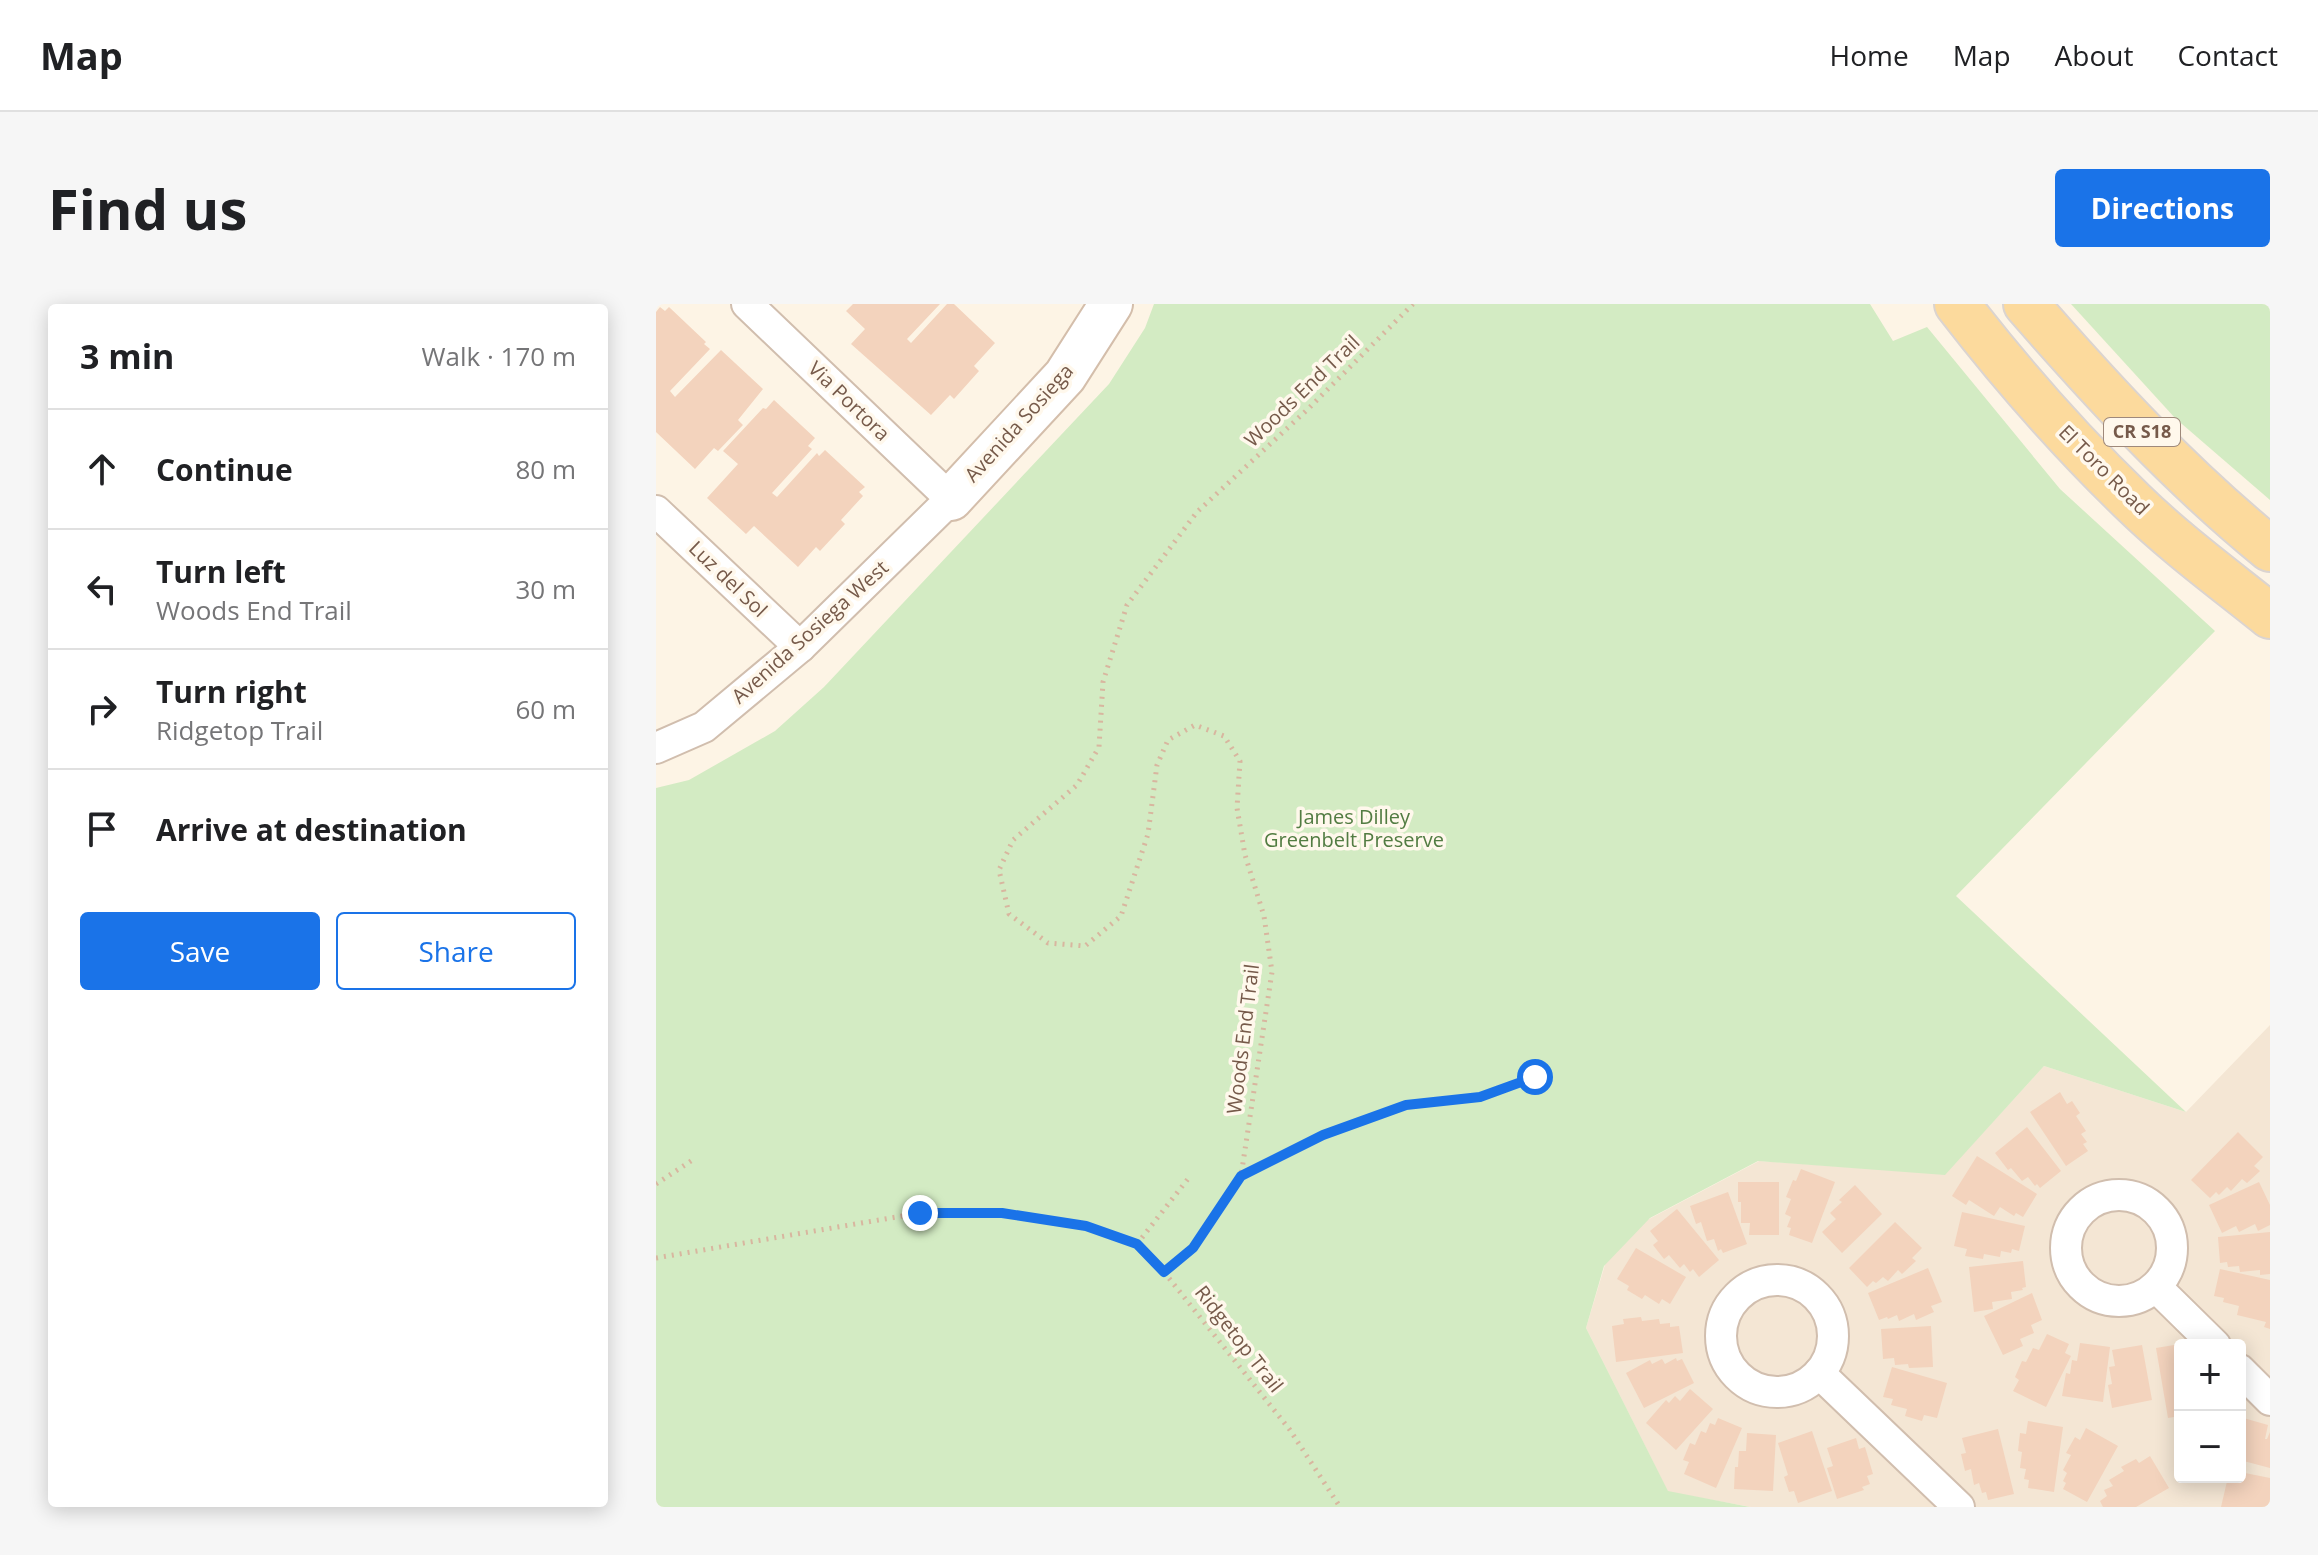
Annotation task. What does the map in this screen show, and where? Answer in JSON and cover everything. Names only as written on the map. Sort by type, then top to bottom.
[{"type":"main road","name":"El Toro Road","points":[[1957,304],[2051,417],[2134,503],[2270,616]]},
{"type":"main road","name":"CR S18","points":[[2026,304],[2173,464],[2270,549]]},
{"type":"street","name":"Via Portora","points":[[747,304],[951,499]]},
{"type":"street","name":"Avenida Sosiega","points":[[951,499],[1065,376],[1111,304]]},
{"type":"street","name":"Avenida Sosiega West","points":[[656,748],[704,727],[800,647],[951,499]]},
{"type":"street","name":"Luz del Sol","points":[[656,511],[800,647]]},
{"type":"street","points":[[2156,1287],[2209,1339]]},
{"type":"street","points":[[1819,1373],[1959,1507]]},
{"type":"street","points":[[2246,1376],[2270,1400]]},
{"type":"path","name":"Woods End Trail","points":[[1164,1272],[1193,1248],[1241,1176],[1272,972],[1264,916],[1245,855],[1237,808],[1240,761],[1224,736],[1195,725],[1168,740],[1157,765],[1148,834],[1121,916],[1085,946],[1048,943],[1009,914],[999,870],[1013,840],[1077,785],[1099,747],[1103,682],[1127,605],[1197,512],[1308,409],[1413,304]]},
{"type":"path","points":[[1241,1176],[1323,1135],[1406,1105],[1480,1097],[1535,1077]]},
{"type":"path","points":[[656,1184],[694,1159]]},
{"type":"path","points":[[1137,1244],[1191,1175]]},
{"type":"path","name":"Ridgetop Trail","points":[[656,1258],[920,1213],[1002,1213],[1086,1226],[1137,1244],[1164,1272],[1290,1430],[1340,1507]]},
{"type":"shaded area","points":[[2270,1025],[2270,1507],[1751,1507],[1668,1492],[1586,1328],[1613,1238],[1759,1161],[1945,1174],[2044,1066],[2186,1112]]},
{"type":"green space","name":"James Dilley Greenbelt Preserve","points":[[1154,304],[1870,304],[1893,341],[1927,327],[2060,489],[2215,631],[1956,896],[2186,1112],[2044,1066],[1945,1175],[1758,1161],[1650,1218],[1604,1266],[1586,1328],[1668,1491],[1750,1507],[656,1507],[656,788],[689,780],[775,731],[824,687],[1109,384],[1145,328]]},
{"type":"green space","points":[[2071,304],[2270,304],[2270,500],[2175,418]]},
{"type":"building","points":[[853,304],[940,304],[907,339],[911,343],[947,304],[954,304],[995,343],[974,366],[979,371],[954,399],[950,395],[931,415],[851,344],[865,329],[846,311]]},
{"type":"building","points":[[660,307],[665,311],[669,307],[710,349],[670,391],[675,397],[721,350],[763,389],[738,420],[743,425],[718,451],[714,448],[695,469],[656,432],[656,312]]},
{"type":"building","points":[[774,400],[815,438],[808,446],[812,449],[772,493],[777,497],[817,453],[819,456],[825,450],[865,487],[859,492],[863,496],[841,520],[845,524],[820,551],[816,547],[798,567],[754,526],[746,534],[707,498],[738,464],[723,451]]},
{"type":"building","points":[[2060,1092],[2067,1104],[2072,1101],[2080,1113],[2076,1116],[2086,1131],[2081,1134],[2087,1142],[2083,1144],[2088,1151],[2066,1166],[2030,1112]]},
{"type":"building","points":[[2027,1127],[2061,1171],[2040,1188],[2028,1177],[2022,1181],[2011,1168],[2008,1170],[1995,1153]]},
{"type":"building","points":[[2238,1132],[2263,1157],[2254,1166],[2260,1171],[2247,1183],[2242,1179],[2231,1191],[2227,1187],[2210,1198],[2191,1180]]},
{"type":"building","points":[[1977,1156],[2037,1194],[2023,1217],[2016,1213],[2014,1216],[2000,1207],[1994,1216],[1969,1200],[1966,1205],[1952,1196]]},
{"type":"building","points":[[1801,1169],[1835,1182],[1812,1243],[1789,1235],[1791,1228],[1787,1227],[1791,1217],[1785,1214],[1791,1199],[1786,1197]]},
{"type":"building","points":[[1738,1182],[1779,1182],[1779,1235],[1749,1235],[1750,1223],[1741,1223]]},
{"type":"building","points":[[2259,1182],[2270,1205],[2270,1225],[2258,1231],[2255,1224],[2239,1232],[2236,1226],[2222,1233],[2209,1205]]},
{"type":"building","points":[[1855,1185],[1882,1214],[1842,1253],[1822,1232],[1836,1219],[1830,1213],[1842,1202],[1839,1200]]},
{"type":"building","points":[[1728,1192],[1747,1244],[1723,1253],[1721,1249],[1718,1251],[1714,1239],[1707,1241],[1701,1222],[1696,1224],[1690,1206]]},
{"type":"building","points":[[1677,1209],[1719,1260],[1699,1277],[1684,1264],[1680,1268],[1669,1255],[1664,1259],[1653,1245],[1658,1241],[1650,1231]]},
{"type":"building","points":[[1962,1212],[2025,1226],[2019,1251],[2001,1251],[2000,1257],[1984,1254],[1983,1259],[1965,1256],[1967,1249],[1954,1246]]},
{"type":"building","points":[[1895,1222],[1922,1248],[1912,1258],[1916,1261],[1902,1274],[1898,1270],[1888,1281],[1883,1277],[1867,1287],[1849,1268]]},
{"type":"building","points":[[2270,1232],[2270,1274],[2260,1275],[2260,1270],[2240,1272],[2239,1266],[2228,1267],[2227,1262],[2220,1263],[2218,1237]]},
{"type":"building","points":[[1636,1248],[1686,1277],[1670,1304],[1662,1299],[1659,1304],[1645,1295],[1642,1299],[1617,1279]]},
{"type":"building","points":[[2023,1261],[2026,1287],[2011,1292],[2012,1299],[1992,1302],[1993,1309],[1974,1312],[1969,1267]]},
{"type":"building","points":[[1928,1268],[1942,1302],[1931,1306],[1934,1312],[1916,1320],[1914,1314],[1899,1321],[1897,1315],[1879,1320],[1868,1293]]},
{"type":"building","points":[[2220,1269],[2270,1280],[2270,1329],[2264,1327],[2266,1322],[2237,1315],[2239,1306],[2214,1296]]},
{"type":"building","points":[[2032,1293],[2042,1320],[2031,1325],[2034,1333],[2020,1339],[2023,1346],[2003,1355],[1984,1316]]},
{"type":"building","points":[[1641,1317],[1642,1321],[1659,1319],[1660,1324],[1679,1326],[1683,1353],[1616,1362],[1612,1326],[1624,1324],[1623,1319]]},
{"type":"building","points":[[1931,1326],[1933,1367],[1909,1368],[1908,1364],[1895,1365],[1894,1358],[1883,1359],[1881,1329]]},
{"type":"building","points":[[2047,1334],[2069,1344],[2065,1353],[2071,1356],[2046,1407],[2013,1391],[2019,1380],[2015,1377],[2022,1361],[2026,1362],[2033,1348],[2039,1350]]},
{"type":"building","points":[[2080,1343],[2110,1347],[2103,1402],[2062,1396],[2066,1373],[2070,1374],[2072,1360],[2077,1361]]},
{"type":"building","points":[[2142,1345],[2152,1400],[2112,1408],[2108,1385],[2112,1384],[2109,1367],[2115,1366],[2112,1350]]},
{"type":"building","points":[[2174,1345],[2174,1417],[2168,1418],[2156,1348]]},
{"type":"building","points":[[1676,1358],[1677,1361],[1682,1359],[1694,1383],[1644,1408],[1626,1373],[1650,1360],[1652,1364],[1662,1359],[1665,1364]]},
{"type":"building","points":[[1892,1367],[1947,1383],[1937,1418],[1924,1415],[1922,1421],[1905,1416],[1907,1409],[1891,1405],[1893,1399],[1883,1397]]},
{"type":"building","points":[[1690,1389],[1713,1409],[1676,1450],[1646,1423],[1666,1400],[1669,1403],[1675,1396],[1680,1401]]},
{"type":"building","points":[[1718,1418],[1742,1428],[1716,1488],[1684,1474],[1689,1462],[1683,1460],[1690,1443],[1695,1445],[1701,1431],[1706,1433],[1710,1423],[1715,1425]]},
{"type":"building","points":[[2246,1419],[2268,1425],[2265,1439],[2270,1432],[2270,1468],[2246,1462]]},
{"type":"building","points":[[2028,1421],[2063,1427],[2054,1492],[2028,1488],[2029,1480],[2024,1479],[2026,1469],[2020,1468],[2022,1452],[2018,1451],[2020,1433],[2026,1434]]},
{"type":"building","points":[[2086,1428],[2118,1446],[2087,1502],[2063,1489],[2067,1473],[2063,1470],[2071,1455],[2066,1453],[2075,1437],[2080,1440]]},
{"type":"building","points":[[1998,1429],[2014,1494],[1988,1500],[1979,1483],[1974,1485],[1971,1469],[1965,1471],[1961,1454],[1966,1453],[1962,1438]]},
{"type":"building","points":[[1812,1431],[1832,1491],[1798,1503],[1794,1491],[1789,1492],[1784,1477],[1788,1475],[1778,1443]]},
{"type":"building","points":[[1747,1433],[1776,1435],[1773,1491],[1734,1489],[1735,1467],[1738,1467],[1739,1451],[1746,1451]]},
{"type":"building","points":[[1856,1438],[1859,1449],[1865,1447],[1873,1474],[1867,1476],[1870,1484],[1862,1487],[1864,1490],[1837,1499],[1827,1468],[1833,1466],[1827,1448]]},
{"type":"building","points":[[2150,1456],[2169,1488],[2136,1507],[2103,1507],[2100,1501],[2107,1496],[2104,1490],[2113,1486],[2109,1480],[2124,1471],[2121,1467],[2136,1459],[2139,1463]]},
{"type":"building","points":[[2246,1473],[2270,1478],[2270,1507],[2221,1507],[2227,1483],[2246,1483]]},
{"type":"route","points":[[920,1213],[1002,1213],[1086,1226],[1137,1244],[1164,1272],[1193,1248],[1241,1176],[1323,1135],[1406,1105],[1480,1097],[1535,1077]]}]
